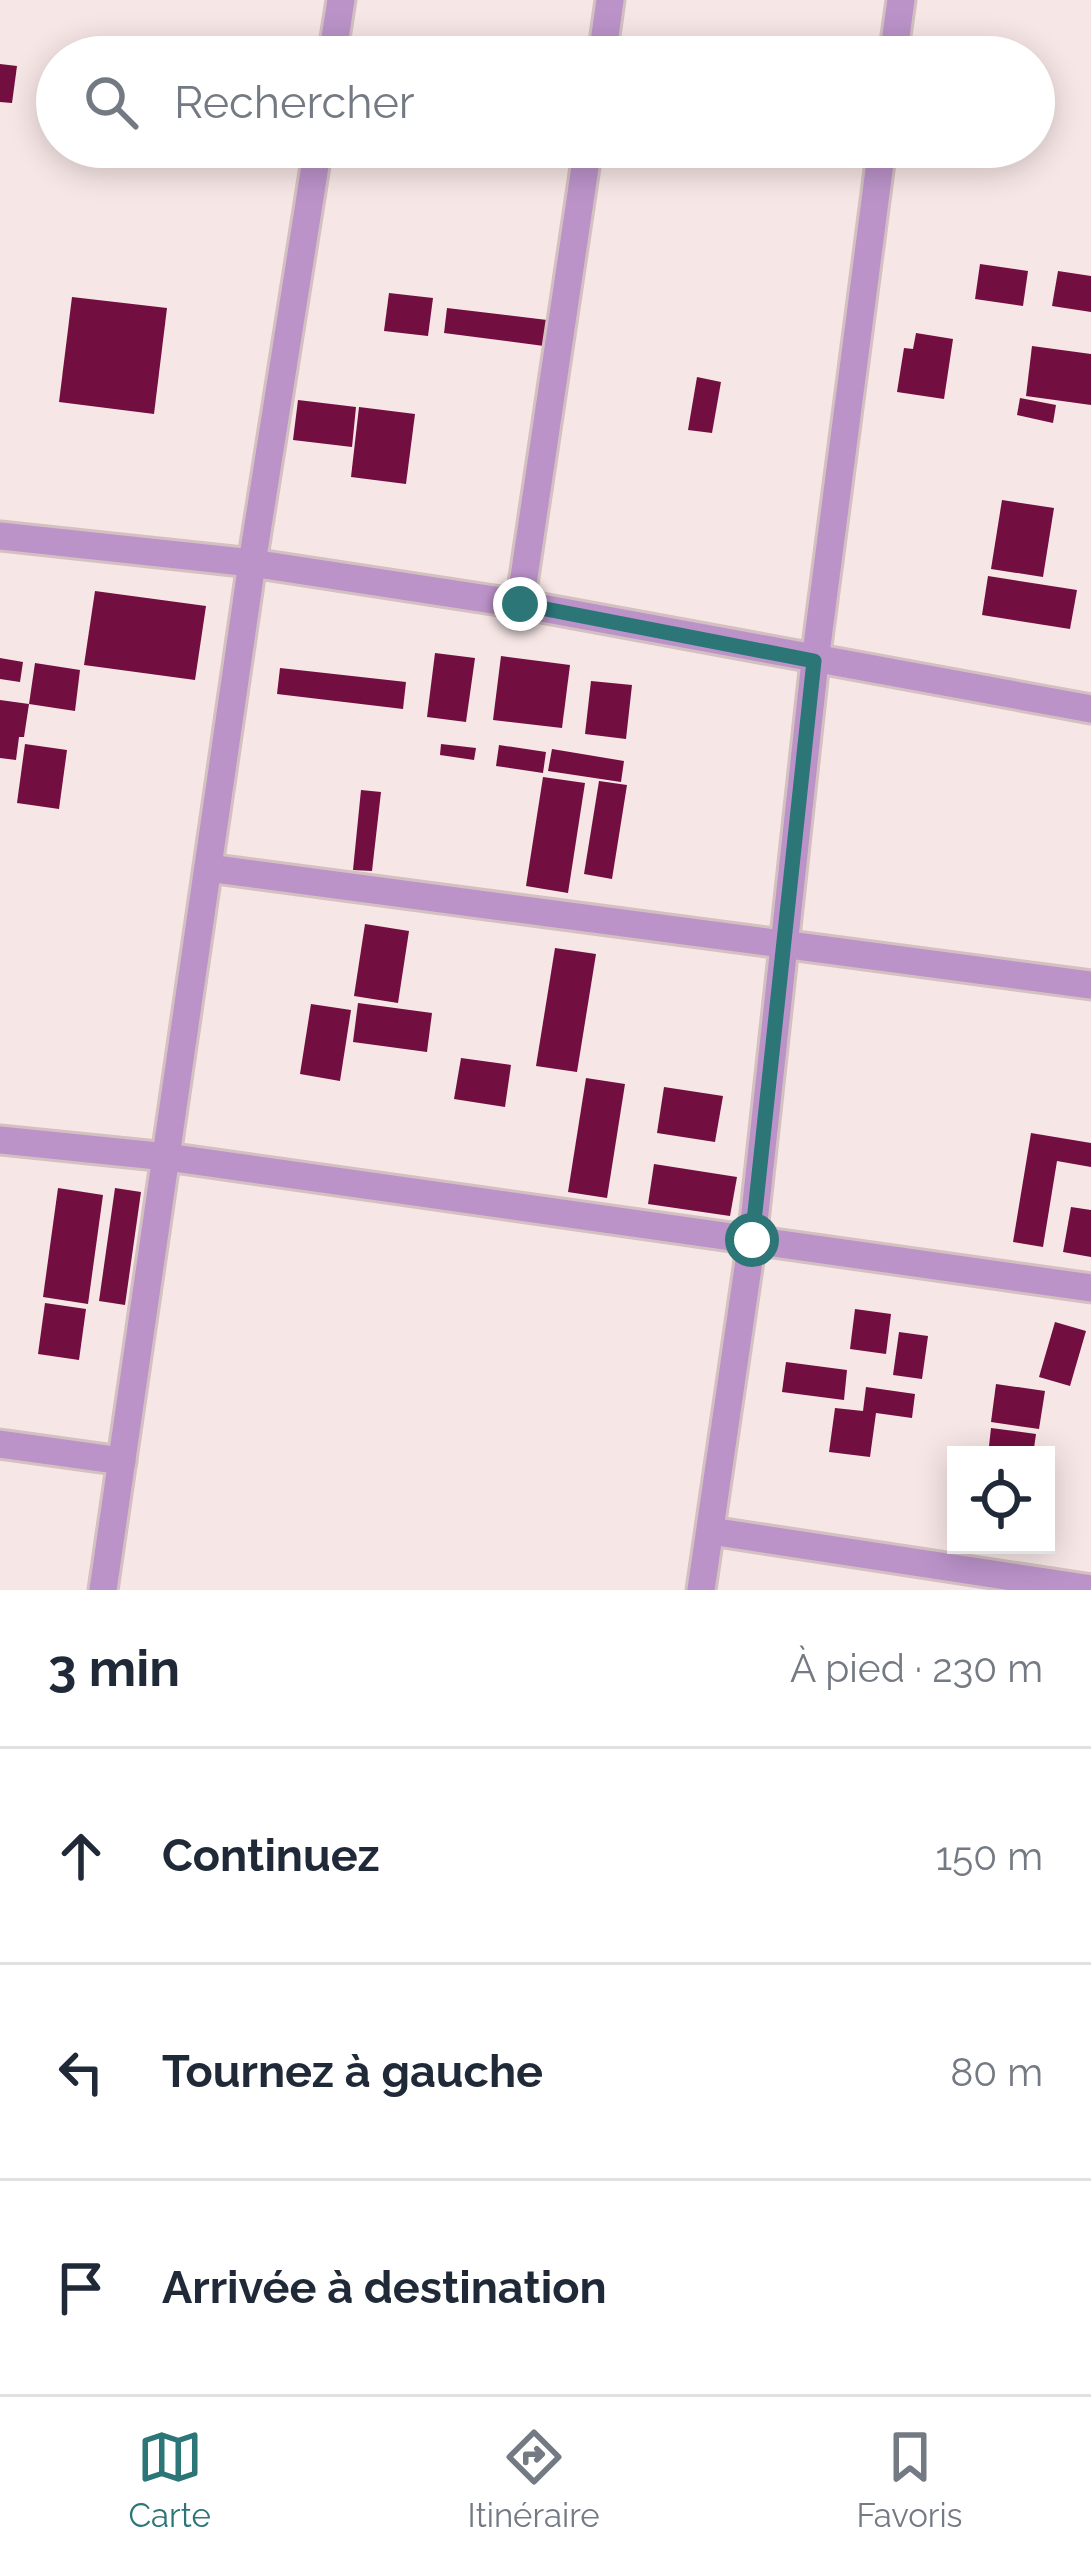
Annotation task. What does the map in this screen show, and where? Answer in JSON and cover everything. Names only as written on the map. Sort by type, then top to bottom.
[{"type":"street","points":[[335,36],[341,0]]},
{"type":"street","points":[[605,36],[610,0]]},
{"type":"street","points":[[896,36],[901,0]]},
{"type":"street","points":[[103,1590],[252,563],[315,168]]},
{"type":"street","points":[[520,604],[585,168]]},
{"type":"street","points":[[701,1590],[752,1240],[814,661],[878,168]]},
{"type":"street","points":[[0,536],[252,563],[520,604],[1091,709]]},
{"type":"street","points":[[208,868],[1091,985]]},
{"type":"street","points":[[0,1139],[167,1156],[1091,1288]]},
{"type":"street","points":[[0,1444],[122,1461]]},
{"type":"street","points":[[711,1531],[1091,1589]]},
{"type":"building","points":[[0,64],[17,66],[12,103],[0,102]]},
{"type":"building","points":[[980,264],[1028,271],[1023,306],[975,299]]},
{"type":"building","points":[[1058,271],[1091,276],[1091,312],[1052,306]]},
{"type":"building","points":[[389,293],[433,298],[428,336],[384,331]]},
{"type":"building","points":[[72,297],[167,308],[154,414],[59,402]]},
{"type":"building","points":[[447,308],[547,320],[544,346],[444,333]]},
{"type":"building","points":[[916,333],[953,339],[944,399],[897,392],[904,348],[913,349]]},
{"type":"building","points":[[1032,346],[1091,354],[1091,405],[1026,396]]},
{"type":"building","points":[[697,377],[721,382],[712,433],[688,430]]},
{"type":"building","points":[[1020,398],[1056,405],[1053,423],[1017,415]]},
{"type":"building","points":[[298,400],[356,407],[352,447],[293,440]]},
{"type":"building","points":[[359,407],[415,414],[406,484],[351,477]]},
{"type":"building","points":[[1002,500],[1054,508],[1043,577],[991,569]]},
{"type":"building","points":[[988,576],[1077,590],[1070,629],[982,615]]},
{"type":"building","points":[[95,591],[206,606],[195,680],[84,665]]},
{"type":"building","points":[[435,653],[475,658],[466,722],[427,717]]},
{"type":"building","points":[[501,656],[570,665],[562,728],[493,720]]},
{"type":"building","points":[[0,658],[23,662],[20,682],[0,679]]},
{"type":"building","points":[[35,663],[80,670],[75,711],[29,704]]},
{"type":"building","points":[[280,668],[406,682],[403,709],[277,694]]},
{"type":"building","points":[[591,681],[632,685],[626,739],[585,734]]},
{"type":"building","points":[[0,700],[29,704],[16,760],[0,758]]},
{"type":"building","points":[[25,744],[67,750],[59,809],[17,803]]},
{"type":"building","points":[[441,744],[476,748],[474,760],[440,755]]},
{"type":"building","points":[[499,745],[546,752],[543,773],[496,766]]},
{"type":"building","points":[[552,749],[624,761],[621,782],[548,771]]},
{"type":"building","points":[[543,777],[585,783],[568,893],[526,886]]},
{"type":"building","points":[[599,781],[627,785],[612,879],[584,874]]},
{"type":"building","points":[[361,790],[381,792],[372,871],[353,870]]},
{"type":"building","points":[[365,924],[409,931],[398,1003],[354,996]]},
{"type":"building","points":[[555,948],[596,954],[577,1072],[536,1066]]},
{"type":"building","points":[[358,1003],[432,1013],[427,1052],[353,1042]]},
{"type":"building","points":[[311,1004],[351,1010],[340,1081],[300,1074]]},
{"type":"building","points":[[461,1058],[511,1065],[505,1107],[454,1099]]},
{"type":"building","points":[[586,1078],[625,1084],[607,1198],[568,1192]]},
{"type":"building","points":[[664,1087],[723,1096],[715,1142],[657,1133]]},
{"type":"building","points":[[1031,1133],[1091,1143],[1091,1167],[1057,1161],[1043,1247],[1013,1242]]},
{"type":"building","points":[[654,1164],[737,1177],[730,1216],[648,1204]]},
{"type":"building","points":[[58,1188],[103,1195],[88,1304],[43,1297]]},
{"type":"building","points":[[115,1188],[141,1192],[125,1305],[99,1301]]},
{"type":"building","points":[[1071,1207],[1091,1210],[1091,1257],[1063,1252]]},
{"type":"building","points":[[45,1303],[86,1309],[79,1360],[38,1354]]},
{"type":"building","points":[[855,1309],[891,1314],[886,1354],[850,1349]]},
{"type":"building","points":[[1055,1322],[1086,1331],[1070,1386],[1039,1377]]},
{"type":"building","points":[[899,1332],[928,1336],[922,1379],[893,1375]]},
{"type":"building","points":[[786,1362],[847,1370],[844,1400],[782,1392]]},
{"type":"building","points":[[996,1384],[1045,1391],[1039,1429],[991,1422]]},
{"type":"building","points":[[866,1387],[915,1394],[912,1418],[876,1413],[870,1457],[829,1452],[835,1408],[863,1411]]},
{"type":"building","points":[[991,1428],[1036,1434],[1034,1446],[989,1446]]},
{"type":"route","points":[[520,604],[814,661],[752,1240]]}]
